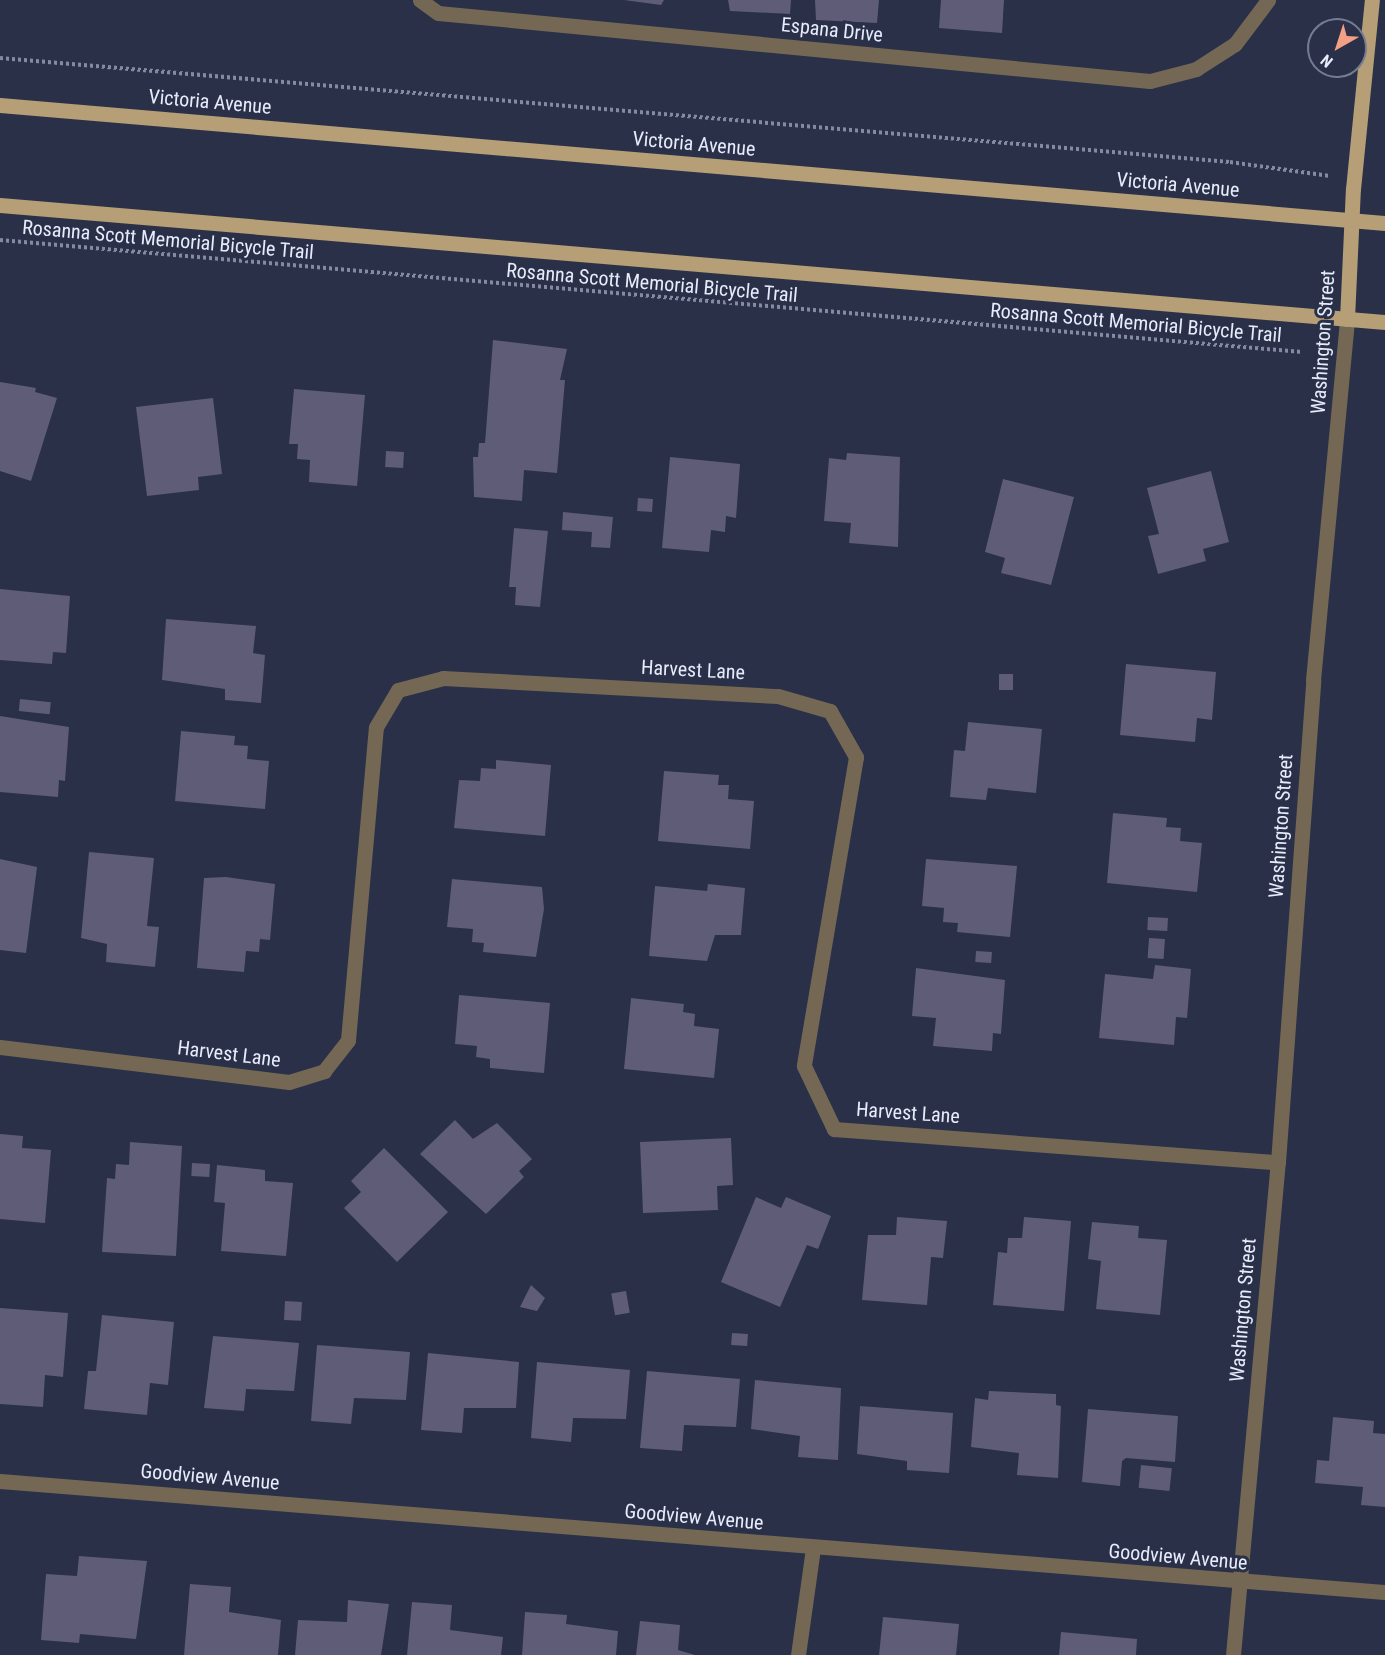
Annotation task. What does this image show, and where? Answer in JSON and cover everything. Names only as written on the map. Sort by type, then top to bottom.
[{"type":"main road","name":"Washington Street","points":[[1347,319],[1354,177],[1372,0]]},
{"type":"main road","name":"Victoria Avenue","points":[[0,105],[1385,223]]},
{"type":"main road","points":[[0,205],[1385,322]]},
{"type":"street","name":"Espana Drive","points":[[420,0],[438,13],[1150,81],[1196,69],[1235,45],[1268,0]]},
{"type":"street","name":"Washington Street","points":[[1233,1655],[1278,1162],[1313,680],[1347,319]]},
{"type":"street","name":"Harvest Lane","points":[[0,1047],[289,1082],[324,1071],[348,1040],[376,727],[398,690],[443,678],[778,696],[830,711],[856,757],[804,1066],[834,1129],[1278,1162]]},
{"type":"street","name":"Goodview Avenue","points":[[0,1481],[1239,1583],[1385,1592]]},
{"type":"street","points":[[798,1655],[813,1548]]},
{"type":"path","points":[[0,58],[1206,160],[1294,174],[1354,177]]},
{"type":"path","name":"Rosanna Scott Memorial Bicycle Trail","points":[[0,240],[1302,352]]},
{"type":"building","points":[[624,0],[664,0],[661,5]]},
{"type":"building","points":[[728,0],[791,0],[790,14],[730,11]]},
{"type":"building","points":[[815,0],[879,0],[877,23],[816,20]]},
{"type":"building","points":[[941,0],[1004,0],[1002,33],[939,28]]},
{"type":"building","points":[[493,340],[567,349],[560,380],[565,380],[557,473],[524,470],[522,501],[474,497],[473,457],[478,457],[479,443],[485,443]]},
{"type":"building","points":[[0,382],[36,388],[35,392],[57,398],[31,481],[0,471]]},
{"type":"building","points":[[294,389],[365,395],[357,486],[309,482],[310,460],[297,459],[298,444],[289,444]]},
{"type":"building","points":[[213,398],[222,474],[198,477],[199,490],[147,496],[136,407]]},
{"type":"building","points":[[386,451],[404,452],[403,468],[385,467]]},
{"type":"building","points":[[847,453],[900,457],[898,547],[849,543],[851,523],[824,521],[829,458],[846,460]]},
{"type":"building","points":[[670,457],[740,464],[736,518],[726,516],[725,532],[711,530],[709,552],[662,548]]},
{"type":"building","points":[[1211,471],[1229,542],[1203,549],[1206,561],[1158,574],[1148,536],[1159,534],[1147,488]]},
{"type":"building","points":[[1003,479],[1074,497],[1051,585],[1001,573],[1005,558],[985,552]]},
{"type":"building","points":[[638,498],[653,499],[652,512],[637,511]]},
{"type":"building","points":[[563,512],[613,517],[610,548],[591,547],[592,532],[562,530]]},
{"type":"building","points":[[514,528],[548,531],[540,607],[515,605],[516,587],[509,587]]},
{"type":"building","points":[[0,589],[70,596],[66,653],[53,652],[52,664],[0,660]]},
{"type":"building","points":[[166,619],[256,626],[253,653],[265,655],[261,703],[225,700],[225,689],[162,680]]},
{"type":"building","points":[[1126,664],[1216,672],[1212,720],[1197,718],[1195,742],[1120,735]]},
{"type":"building","points":[[999,674],[1013,674],[1013,690],[999,690]]},
{"type":"building","points":[[20,699],[51,702],[50,714],[19,711]]},
{"type":"building","points":[[0,716],[69,727],[65,781],[59,780],[58,797],[0,792]]},
{"type":"building","points":[[968,722],[1042,729],[1036,793],[988,788],[986,800],[950,797],[954,750],[965,751]]},
{"type":"building","points":[[181,731],[235,736],[234,745],[248,746],[247,759],[269,761],[265,809],[175,801]]},
{"type":"building","points":[[496,760],[551,765],[545,836],[454,828],[459,780],[480,781],[481,768],[496,769]]},
{"type":"building","points":[[664,771],[719,775],[718,785],[729,785],[728,799],[754,801],[750,849],[658,841]]},
{"type":"building","points":[[1113,813],[1167,818],[1166,827],[1181,828],[1180,841],[1202,843],[1197,892],[1107,883]]},
{"type":"building","points":[[89,852],[154,858],[147,926],[159,927],[155,967],[106,962],[107,944],[81,938]]},
{"type":"building","points":[[0,859],[37,867],[26,953],[0,950]]},
{"type":"building","points":[[926,859],[1017,866],[1010,937],[957,932],[958,923],[943,922],[944,908],[922,906]]},
{"type":"building","points":[[226,877],[275,884],[270,940],[260,939],[259,952],[246,951],[244,972],[197,968],[204,878]]},
{"type":"building","points":[[452,879],[542,887],[544,909],[536,957],[483,952],[484,943],[472,942],[473,929],[447,927]]},
{"type":"building","points":[[708,884],[745,888],[741,935],[715,935],[707,961],[649,956],[655,886],[707,891]]},
{"type":"building","points":[[1148,917],[1168,918],[1167,931],[1147,930]]},
{"type":"building","points":[[1149,938],[1165,939],[1164,959],[1148,958]]},
{"type":"building","points":[[976,951],[992,952],[991,963],[975,962]]},
{"type":"building","points":[[1155,965],[1191,969],[1187,1018],[1176,1017],[1174,1045],[1099,1038],[1105,974],[1153,979]]},
{"type":"building","points":[[916,968],[1005,980],[1001,1034],[993,1033],[992,1051],[933,1046],[936,1018],[912,1016]]},
{"type":"building","points":[[459,995],[550,1003],[544,1073],[490,1068],[490,1059],[476,1057],[477,1046],[455,1044]]},
{"type":"building","points":[[631,998],[684,1004],[683,1012],[695,1014],[694,1026],[719,1029],[714,1078],[624,1069]]},
{"type":"building","points":[[455,1120],[473,1139],[497,1123],[532,1159],[519,1171],[524,1177],[486,1214],[420,1154]]},
{"type":"building","points":[[0,1134],[23,1136],[22,1148],[51,1150],[45,1223],[0,1219]]},
{"type":"building","points":[[731,1138],[733,1185],[717,1186],[718,1210],[643,1213],[640,1142]]},
{"type":"building","points":[[130,1142],[182,1146],[176,1256],[102,1252],[107,1178],[115,1179],[116,1164],[129,1165]]},
{"type":"building","points":[[384,1148],[448,1212],[397,1262],[344,1208],[361,1192],[351,1181]]},
{"type":"building","points":[[192,1163],[210,1164],[209,1177],[191,1176]]},
{"type":"building","points":[[217,1165],[265,1170],[265,1181],[293,1183],[286,1256],[221,1251],[225,1203],[214,1202]]},
{"type":"building","points":[[756,1197],[781,1208],[786,1197],[831,1216],[818,1249],[807,1245],[780,1307],[721,1282]]},
{"type":"building","points":[[897,1217],[947,1221],[943,1258],[931,1257],[927,1305],[862,1300],[868,1235],[896,1235]]},
{"type":"building","points":[[1024,1217],[1071,1221],[1064,1311],[993,1305],[998,1252],[1007,1253],[1008,1238],[1022,1238]]},
{"type":"building","points":[[1092,1222],[1139,1226],[1138,1238],[1167,1240],[1160,1315],[1096,1309],[1101,1261],[1088,1259]]},
{"type":"building","points":[[531,1285],[545,1298],[537,1311],[520,1307]]},
{"type":"building","points":[[626,1291],[630,1313],[615,1315],[611,1294]]},
{"type":"building","points":[[285,1301],[302,1302],[301,1321],[284,1320]]},
{"type":"building","points":[[0,1308],[68,1313],[63,1377],[45,1375],[43,1407],[0,1404]]},
{"type":"building","points":[[102,1315],[174,1322],[168,1385],[150,1383],[147,1415],[84,1409],[88,1371],[96,1371]]},
{"type":"building","points":[[732,1333],[748,1334],[747,1346],[731,1345]]},
{"type":"building","points":[[213,1336],[299,1343],[294,1391],[246,1389],[244,1411],[204,1408]]},
{"type":"building","points":[[317,1345],[410,1352],[406,1400],[354,1398],[351,1424],[311,1421]]},
{"type":"building","points":[[428,1353],[519,1362],[516,1408],[464,1408],[462,1433],[421,1430]]},
{"type":"building","points":[[537,1362],[630,1370],[626,1419],[573,1418],[571,1442],[531,1438]]},
{"type":"building","points":[[647,1371],[740,1379],[736,1427],[684,1425],[682,1451],[640,1448]]},
{"type":"building","points":[[755,1380],[841,1388],[838,1460],[798,1457],[800,1436],[751,1429]]},
{"type":"building","points":[[989,1391],[1056,1394],[1056,1405],[1061,1406],[1058,1478],[1017,1475],[1019,1453],[971,1447],[975,1398],[988,1400]]},
{"type":"building","points":[[860,1406],[953,1413],[949,1473],[907,1470],[907,1461],[857,1454]]},
{"type":"building","points":[[1088,1409],[1178,1416],[1175,1462],[1126,1458],[1122,1461],[1120,1486],[1082,1482]]},
{"type":"building","points":[[1333,1417],[1374,1421],[1373,1433],[1385,1434],[1385,1507],[1361,1505],[1363,1487],[1315,1483],[1317,1460],[1329,1461]]},
{"type":"building","points":[[1141,1465],[1172,1468],[1169,1491],[1139,1488]]},
{"type":"building","points":[[79,1556],[147,1561],[136,1639],[80,1634],[79,1643],[41,1640],[46,1574],[77,1576]]},
{"type":"building","points":[[190,1584],[231,1587],[229,1612],[281,1620],[278,1655],[184,1655]]},
{"type":"building","points":[[348,1600],[389,1604],[381,1655],[295,1655],[298,1620],[347,1622]]},
{"type":"building","points":[[412,1602],[452,1605],[450,1630],[503,1637],[501,1655],[407,1655]]},
{"type":"building","points":[[525,1612],[567,1615],[566,1624],[618,1631],[616,1655],[522,1655]]},
{"type":"building","points":[[883,1617],[959,1624],[956,1655],[879,1655]]},
{"type":"building","points":[[640,1621],[680,1625],[678,1650],[695,1655],[636,1655]]},
{"type":"building","points":[[1061,1632],[1137,1639],[1136,1655],[1059,1655]]}]
